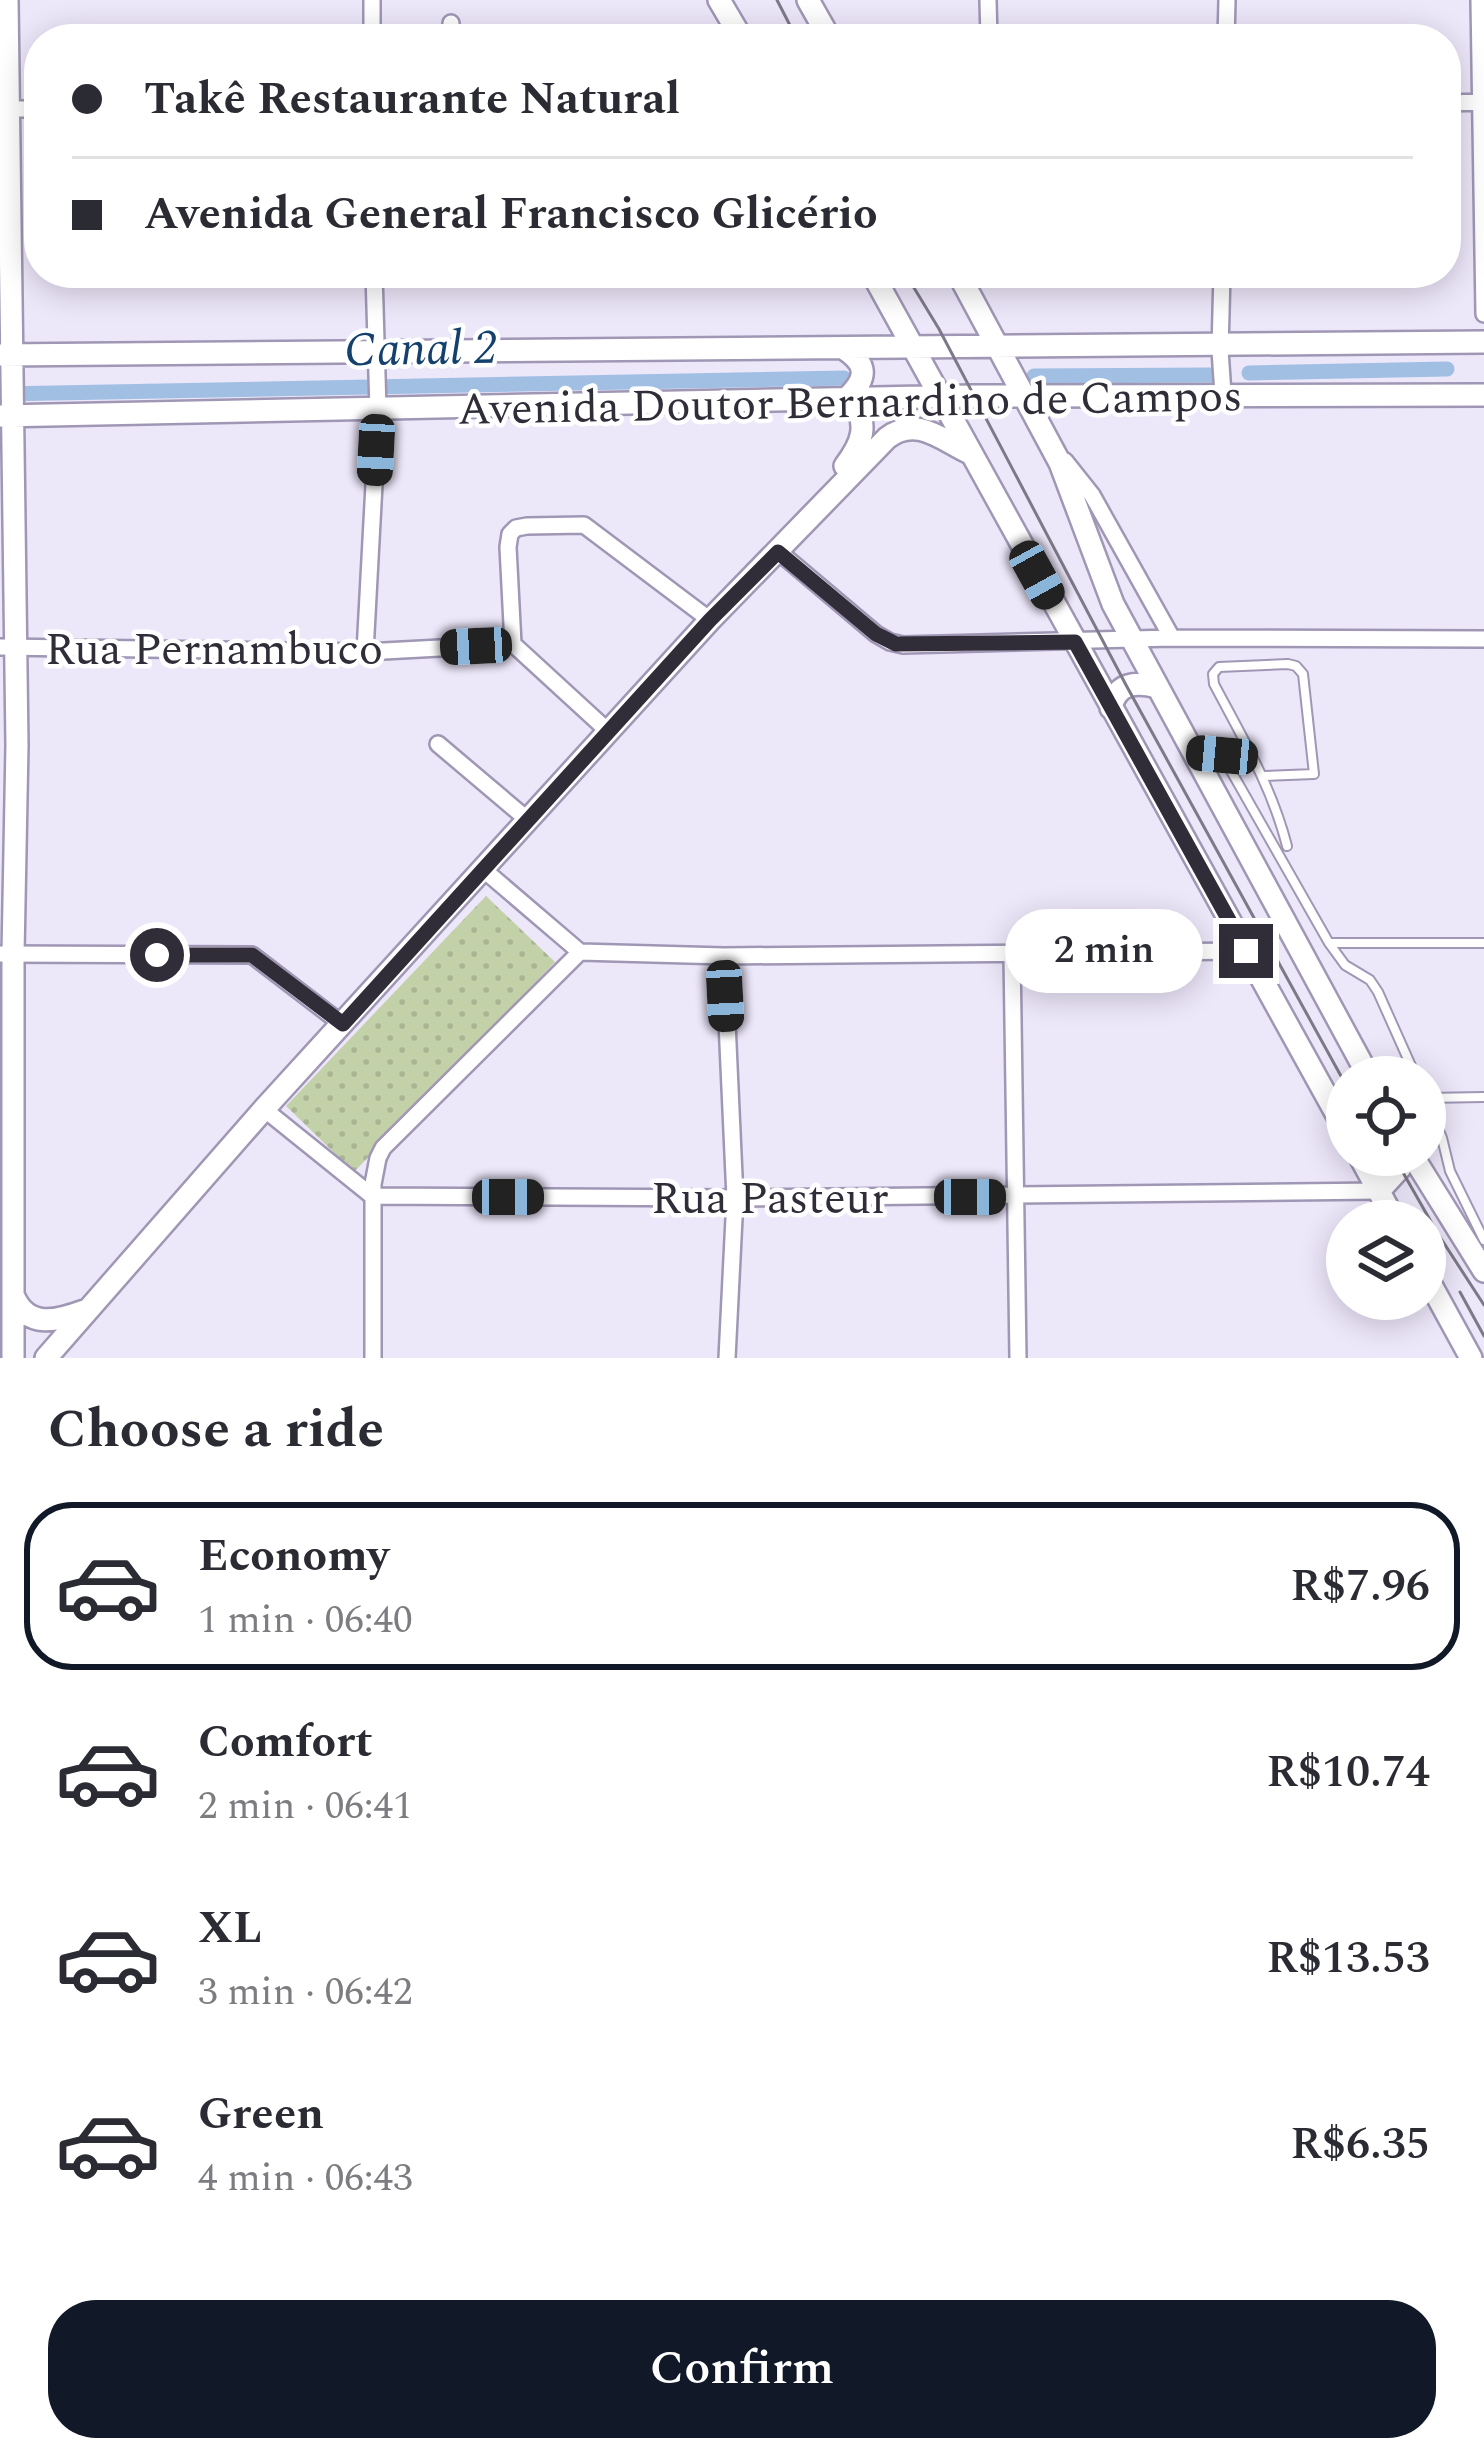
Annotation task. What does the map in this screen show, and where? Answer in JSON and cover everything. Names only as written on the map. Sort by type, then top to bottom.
[{"type":"main road","points":[[7,0],[8,647],[17,745],[6,954],[13,1358]]},
{"type":"main road","points":[[880,288],[1326,1095]]},
{"type":"main road","points":[[966,288],[1050,442],[1107,590],[1132,640],[1358,1056]]},
{"type":"main road","name":"Avenida Doutor Bernardino de Campos","points":[[7,361],[375,360],[843,348],[1484,342]]},
{"type":"main road","points":[[810,515],[863,437],[863,421],[851,399],[862,367],[843,348]]},
{"type":"main road","name":"Avenida Doutor Bernardino de Campos","points":[[7,411],[377,402],[1484,395]]},
{"type":"main road","points":[[46,1358],[264,1109],[810,515],[897,430],[919,428],[970,453]]},
{"type":"main road","points":[[1111,708],[1116,693],[1126,686],[1142,682],[1157,687]]},
{"type":"main road","points":[[1371,1176],[1384,1200]]},
{"type":"main road","points":[[1379,1191],[1393,1176]]},
{"type":"main road","points":[[1424,1176],[1484,1270]]},
{"type":"main road","points":[[14,1297],[20,1311],[37,1320],[56,1321],[84,1311]]},
{"type":"main road","points":[[1446,1312],[1472,1358]]},
{"type":"street","points":[[1480,0],[1484,314]]},
{"type":"street","points":[[365,652],[377,402],[374,288]]},
{"type":"street","points":[[1222,288],[1223,394]]},
{"type":"street","points":[[1050,442],[1092,495],[1172,638]]},
{"type":"street","points":[[610,733],[513,644],[510,534],[526,526],[584,525],[710,620]]},
{"type":"street","points":[[778,552],[876,634],[896,644],[1172,638],[1484,639]]},
{"type":"street","name":"Rua Pernambuco","points":[[8,647],[365,652],[513,644]]},
{"type":"street","points":[[438,744],[529,821]]},
{"type":"street","points":[[484,870],[580,952],[724,956],[1246,951]]},
{"type":"street","points":[[373,1358],[372,1196],[374,1170],[383,1148],[580,952]]},
{"type":"street","points":[[6,954],[252,955],[343,1024]]},
{"type":"street","points":[[1012,954],[1018,1358]]},
{"type":"street","points":[[724,956],[734,1198],[727,1358]]},
{"type":"street","points":[[264,1109],[372,1196]]},
{"type":"street","name":"Rua Pasteur","points":[[372,1196],[1017,1197],[1379,1191]]},
{"type":"lane","points":[[1263,776],[1314,774],[1303,674],[1288,664],[1219,667],[1213,674],[1214,684],[1263,776],[1287,846]]},
{"type":"lane","points":[[1192,752],[1222,755],[1329,943],[1345,964],[1370,980],[1407,1056]]},
{"type":"lane","points":[[1329,943],[1484,943]]},
{"type":"lane","points":[[1446,1097],[1484,1097]]},
{"type":"lane","points":[[1446,1154],[1484,1240]]},
{"type":"green space","points":[[486,896],[555,962],[354,1172],[286,1106]]},
{"type":"waterway","name":"Canal 2","points":[[1249,373],[1447,369]]},
{"type":"waterway","name":"Canal 2","points":[[1034,376],[1211,375]]},
{"type":"waterway","name":"Canal 2","points":[[0,394],[844,378]]},
{"type":"tram line","points":[[777,0],[789,24]]},
{"type":"tram line","points":[[914,288],[1330,1056]]},
{"type":"tram line","points":[[1405,1176],[1484,1305]]},
{"type":"tram line","points":[[1460,1292],[1484,1336]]},
{"type":"route","points":[[157,955],[252,955],[343,1024],[710,620],[778,552],[876,634],[896,644],[1075,642],[1246,951]]}]
